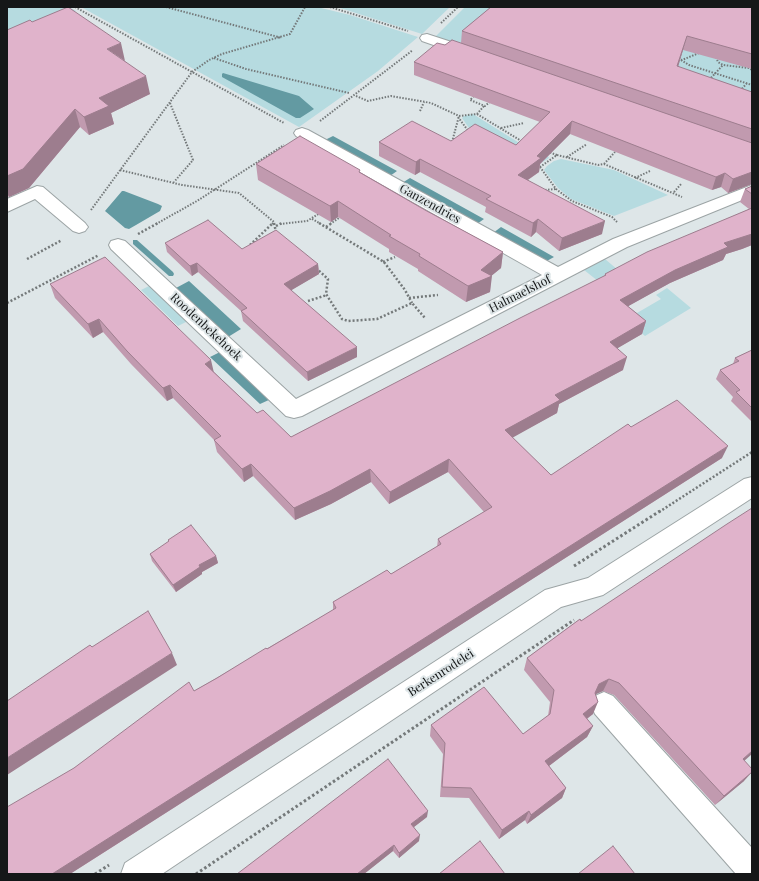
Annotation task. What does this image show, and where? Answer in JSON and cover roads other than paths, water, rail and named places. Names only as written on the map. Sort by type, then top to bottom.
[{"type":"street","points":[[427,38],[487,59]]},
{"type":"street","name":"Ganzendries","points":[[302,134],[558,275]]},
{"type":"street","name":"Halmaelshof","points":[[294,410],[620,243],[752,190]]},
{"type":"street","points":[[7,206],[37,192],[79,227]]},
{"type":"street","name":"Roodenbekehoek","points":[[118,245],[294,410]]},
{"type":"street","name":"Berkenrodelei","points":[[136,874],[554,598],[594,587],[752,486]]},
{"type":"street","points":[[604,705],[752,870]]},
{"type":"waterway","points":[[135,242],[171,274]]}]
